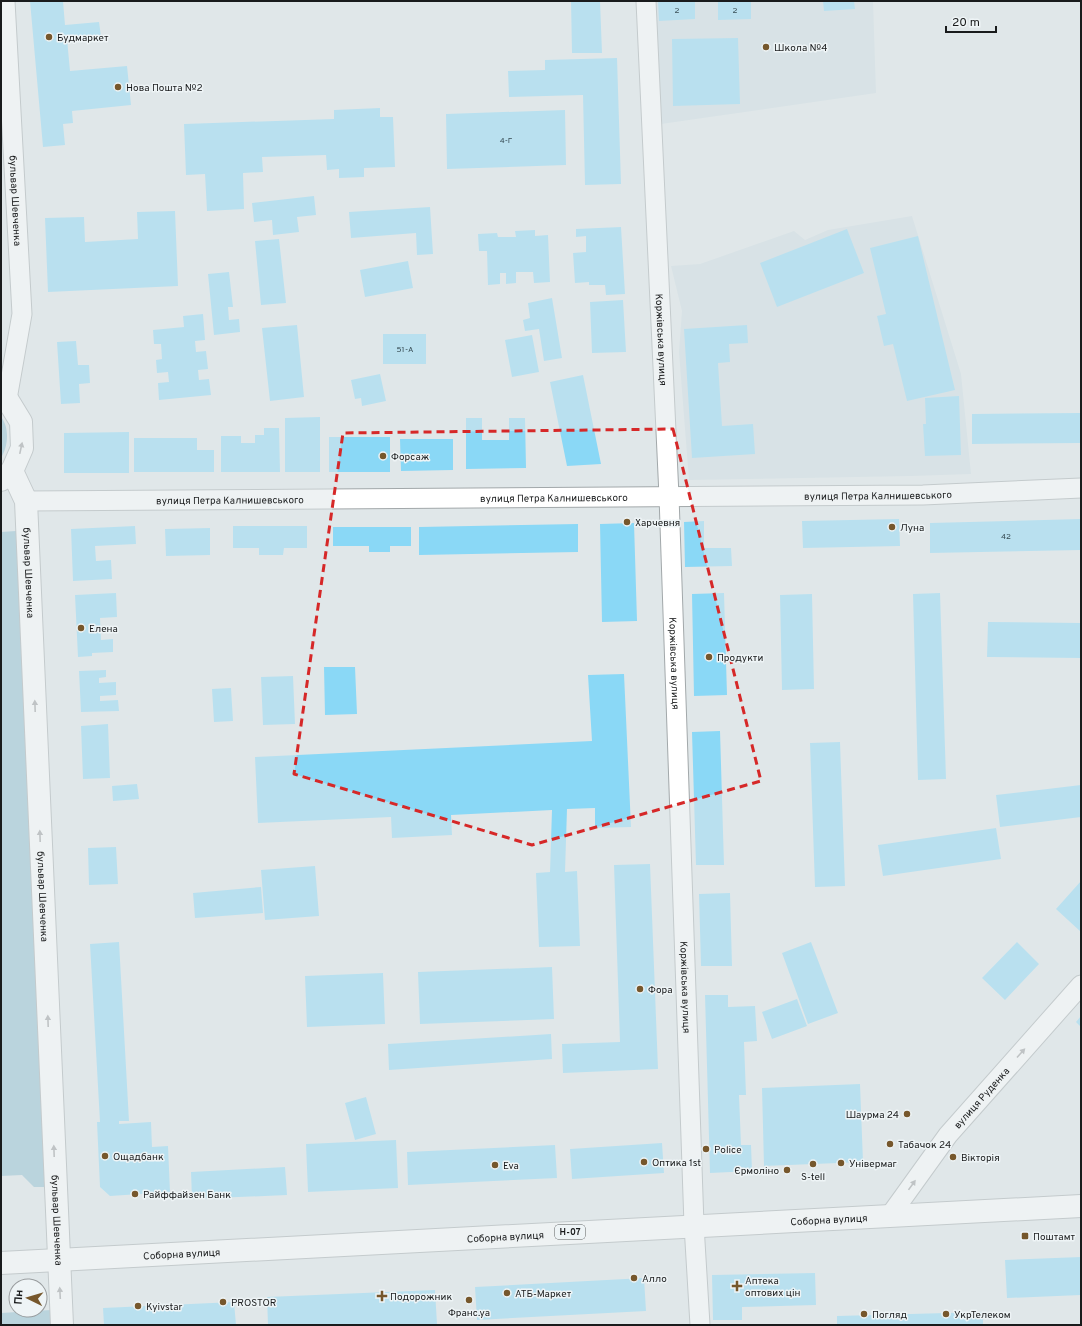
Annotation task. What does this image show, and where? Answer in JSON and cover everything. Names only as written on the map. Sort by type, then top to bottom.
[{"type":"main road","name":"бульвар Шевченка","points":[[4,397],[21,422],[22,435],[22,448],[6,476],[26,501],[62,1325]]},
{"type":"main road","name":"Соборна вулиця","points":[[1,1263],[1081,1206]]},
{"type":"street","name":"бульвар Шевченка","points":[[4,397],[22,314],[5,1]]},
{"type":"street","name":"Коржівська вулиця","points":[[646,1],[669,496],[694,1226],[700,1325]]},
{"type":"street","name":"вулиця Петра Калнишевського","points":[[26,501],[923,495],[1081,488]]},
{"type":"street","name":"вулиця Руденка","points":[[889,1217],[948,1135],[1081,985]]},
{"type":"highlighted area","points":[[673,429],[761,781],[532,845],[294,774],[343,433]]},
{"type":"shaded area","name":"Школа №4","points":[[655,1],[873,1],[876,93],[661,124]]},
{"type":"shaded area","points":[[912,216],[961,374],[971,474],[689,480],[679,352],[682,311],[671,266],[700,264],[794,231],[805,240],[828,230]]},
{"type":"shaded area","points":[[1,417],[6,426],[7,438],[1,458]]},
{"type":"shaded area","points":[[16,531],[47,1187],[34,1187],[22,1175],[1,1176],[1,532]]},
{"type":"shaded area","points":[[48,1310],[51,1310],[52,1325],[1,1325],[1,1313],[8,1313],[8,1318],[48,1318]]},
{"type":"building","points":[[30,1],[63,1],[65,25],[99,22],[101,36],[67,39],[70,71],[127,66],[131,105],[72,111],[73,123],[63,124],[65,145],[43,147]]},
{"type":"building","points":[[571,1],[600,1],[602,53],[572,53]]},
{"type":"building","points":[[658,1],[695,1],[695,19],[659,21]]},
{"type":"building","points":[[718,1],[751,1],[751,19],[718,20]]},
{"type":"building","points":[[823,1],[854,1],[855,9],[824,11]]},
{"type":"building","points":[[738,38],[740,104],[673,106],[672,39]]},
{"type":"building","points":[[617,58],[621,184],[585,185],[583,95],[509,97],[508,71],[545,70],[545,60]]},
{"type":"building","points":[[380,108],[380,117],[393,117],[395,167],[364,168],[364,177],[339,178],[339,169],[327,170],[326,155],[262,157],[263,172],[243,173],[244,209],[207,211],[205,174],[186,175],[184,124],[334,119],[334,110]]},
{"type":"building","points":[[565,110],[566,165],[447,169],[446,114]]},
{"type":"building","points":[[314,196],[316,215],[297,217],[299,232],[273,235],[272,220],[254,222],[252,203]]},
{"type":"building","points":[[430,207],[433,254],[417,255],[416,233],[351,238],[349,212]]},
{"type":"building","points":[[175,211],[178,286],[48,292],[45,218],[84,217],[85,242],[138,239],[137,212]]},
{"type":"building","points":[[621,227],[625,294],[606,295],[605,285],[589,285],[589,282],[575,283],[573,253],[586,252],[586,236],[576,237],[576,229]]},
{"type":"building","points":[[847,229],[864,273],[777,307],[760,263]]},
{"type":"building","points":[[535,230],[535,236],[548,235],[550,282],[534,283],[533,272],[516,272],[516,283],[506,284],[506,273],[500,273],[500,284],[488,285],[487,251],[479,251],[478,234],[497,233],[498,237],[516,237],[515,231]]},
{"type":"building","points":[[918,236],[955,390],[907,401],[893,344],[884,346],[877,316],[886,314],[870,248]]},
{"type":"building","points":[[279,239],[286,303],[261,305],[255,241]]},
{"type":"building","points":[[408,261],[413,288],[365,297],[360,270]]},
{"type":"building","points":[[229,272],[233,307],[228,307],[229,320],[239,319],[240,332],[214,335],[208,274]]},
{"type":"building","points":[[552,298],[562,358],[544,361],[539,329],[525,331],[523,320],[530,318],[528,303]]},
{"type":"building","points":[[623,300],[626,352],[592,353],[590,302]]},
{"type":"building","points":[[203,314],[205,340],[195,341],[196,352],[206,351],[208,369],[198,370],[199,380],[209,379],[211,395],[159,400],[158,383],[169,382],[168,372],[157,373],[156,360],[162,359],[161,344],[154,344],[153,330],[184,327],[183,316]]},
{"type":"building","points":[[297,325],[304,397],[270,401],[262,328]]},
{"type":"building","points":[[747,325],[748,343],[729,344],[730,362],[718,363],[722,426],[753,424],[755,454],[692,458],[684,329]]},
{"type":"building","points":[[383,334],[426,334],[426,364],[383,364]]},
{"type":"building","points":[[532,335],[539,372],[512,377],[505,340]]},
{"type":"building","points":[[76,341],[78,365],[89,365],[90,383],[79,384],[80,403],[61,404],[57,342]]},
{"type":"building","points":[[380,374],[386,401],[362,406],[361,398],[355,399],[351,380]]},
{"type":"building","points":[[583,375],[601,464],[567,466],[550,382]]},
{"type":"building","points":[[959,396],[961,455],[925,456],[923,424],[926,424],[925,398]]},
{"type":"building","points":[[1081,413],[1081,443],[972,444],[972,414]]},
{"type":"building","points":[[320,417],[320,472],[285,472],[285,418]]},
{"type":"building","points":[[466,418],[482,418],[482,440],[509,440],[509,418],[525,418],[526,468],[466,469]]},
{"type":"building","points":[[264,428],[279,428],[280,472],[221,472],[221,436],[241,436],[241,443],[255,443],[255,435],[264,435]]},
{"type":"building","points":[[129,432],[129,473],[64,473],[64,433]]},
{"type":"building","points":[[329,437],[390,437],[390,472],[329,472]]},
{"type":"building","points":[[134,438],[197,438],[197,450],[214,450],[214,472],[134,472]]},
{"type":"building","points":[[400,439],[453,439],[453,470],[401,471]]},
{"type":"building","points":[[899,519],[900,546],[803,548],[802,521]]},
{"type":"building","points":[[1081,519],[1081,550],[930,553],[930,523]]},
{"type":"building","points":[[704,521],[704,548],[731,548],[732,566],[685,567],[684,522]]},
{"type":"building","points":[[634,523],[637,621],[602,622],[600,524]]},
{"type":"building","points":[[578,524],[578,552],[419,555],[419,527]]},
{"type":"building","points":[[135,526],[136,544],[95,546],[96,561],[111,560],[112,579],[73,581],[71,529]]},
{"type":"building","points":[[233,526],[307,526],[307,548],[284,548],[283,555],[259,555],[259,548],[233,548]]},
{"type":"building","points":[[333,527],[411,527],[411,546],[390,546],[390,552],[369,552],[369,546],[333,546]]},
{"type":"building","points":[[210,528],[210,555],[166,556],[165,529]]},
{"type":"building","points":[[116,593],[117,617],[100,618],[101,640],[113,639],[113,652],[92,653],[92,656],[78,657],[75,595]]},
{"type":"building","points":[[724,593],[727,695],[694,696],[692,594]]},
{"type":"building","points":[[940,593],[946,779],[918,780],[913,594]]},
{"type":"building","points":[[812,594],[814,689],[782,690],[780,595]]},
{"type":"building","points":[[988,622],[1081,623],[1081,658],[987,657]]},
{"type":"building","points":[[324,667],[355,667],[357,714],[325,715]]},
{"type":"building","points":[[106,670],[106,677],[99,678],[99,683],[116,682],[116,695],[100,696],[100,701],[118,700],[119,711],[81,712],[79,671]]},
{"type":"building","points":[[624,674],[631,827],[595,828],[595,808],[567,809],[565,872],[577,871],[580,946],[539,947],[536,873],[550,872],[552,810],[451,815],[452,835],[392,838],[391,817],[258,823],[255,757],[592,741],[588,675]]},
{"type":"building","points":[[293,676],[295,724],[263,725],[261,677]]},
{"type":"building","points":[[231,688],[233,721],[214,722],[212,689]]},
{"type":"building","points":[[108,724],[110,778],[83,779],[81,726]]},
{"type":"building","points":[[720,731],[724,865],[696,865],[692,732]]},
{"type":"building","points":[[840,742],[845,886],[815,887],[810,743]]},
{"type":"building","points":[[137,784],[139,799],[113,801],[112,786]]},
{"type":"building","points":[[1081,785],[1081,817],[1000,827],[996,795]]},
{"type":"building","points":[[996,828],[1001,859],[883,876],[878,845]]},
{"type":"building","points":[[116,847],[118,884],[89,885],[88,848]]},
{"type":"building","points":[[650,864],[658,1069],[563,1073],[562,1044],[620,1042],[614,865]]},
{"type":"building","points":[[315,866],[319,916],[265,920],[261,870]]},
{"type":"building","points":[[1081,881],[1081,932],[1056,909]]},
{"type":"building","points":[[261,887],[263,913],[195,918],[193,893]]},
{"type":"building","points":[[730,893],[732,966],[701,966],[699,894]]},
{"type":"building","points":[[119,942],[129,1121],[119,1121],[119,1124],[151,1122],[152,1147],[168,1146],[170,1192],[110,1196],[100,1187],[97,1122],[100,1122],[90,944]]},
{"type":"building","points":[[811,942],[838,1013],[808,1024],[782,953]]},
{"type":"building","points":[[1017,942],[1039,964],[1005,1000],[982,978]]},
{"type":"building","points":[[552,967],[554,1019],[420,1024],[418,972]]},
{"type":"building","points":[[383,973],[385,1024],[307,1027],[305,976]]},
{"type":"building","points":[[705,995],[728,995],[728,1007],[755,1006],[757,1041],[744,1042],[746,1095],[739,1095],[741,1145],[751,1145],[752,1171],[710,1173]]},
{"type":"building","points":[[797,999],[807,1026],[772,1039],[762,1012]]},
{"type":"building","points":[[1081,1016],[1081,1027],[1076,1022]]},
{"type":"building","points":[[551,1034],[552,1059],[389,1070],[388,1044]]},
{"type":"building","points":[[860,1084],[863,1162],[764,1166],[762,1088]]},
{"type":"building","points":[[366,1097],[376,1134],[355,1140],[345,1103]]},
{"type":"building","points":[[396,1140],[398,1188],[308,1192],[306,1144]]},
{"type":"building","points":[[662,1143],[664,1173],[572,1179],[570,1149]]},
{"type":"building","points":[[555,1145],[557,1178],[408,1185],[407,1152]]},
{"type":"building","points":[[285,1167],[287,1195],[192,1199],[191,1172]]},
{"type":"building","points":[[1081,1257],[1081,1295],[1007,1298],[1005,1260]]},
{"type":"building","points":[[815,1273],[816,1305],[742,1307],[742,1320],[713,1320],[712,1275]]},
{"type":"building","points":[[644,1278],[646,1311],[477,1320],[475,1287]]},
{"type":"building","points":[[435,1290],[437,1324],[268,1325],[267,1297]]},
{"type":"building","points":[[234,1302],[236,1325],[104,1325],[103,1308]]},
{"type":"building","points":[[983,1312],[983,1325],[837,1325],[837,1316]]},
{"type":"place","name":"Будмаркет","points":[[49,37]]},
{"type":"place","name":"Школа №4","points":[[766,47]]},
{"type":"place","name":"Нова Пошта №2","points":[[118,87]]},
{"type":"place","name":"Форсаж","points":[[383,456]]},
{"type":"place","name":"Харчевня","points":[[627,522]]},
{"type":"place","name":"Луна","points":[[892,527]]},
{"type":"place","name":"Елена","points":[[81,628]]},
{"type":"place","name":"Продукти","points":[[709,657]]},
{"type":"place","name":"Фора","points":[[640,989]]},
{"type":"place","name":"Шаурма 24","points":[[907,1114]]},
{"type":"place","name":"Табачок 24","points":[[890,1144]]},
{"type":"place","name":"Police","points":[[706,1149]]},
{"type":"place","name":"Ощадбанк","points":[[105,1156]]},
{"type":"place","name":"Вікторія","points":[[953,1157]]},
{"type":"place","name":"Оптика 1st","points":[[644,1162]]},
{"type":"place","name":"Універмаг","points":[[841,1163]]},
{"type":"place","name":"S-tell","points":[[813,1164]]},
{"type":"place","name":"Eva","points":[[495,1165]]},
{"type":"place","name":"Єрмоліно","points":[[787,1170]]},
{"type":"place","name":"Райффайзен Банк","points":[[135,1194]]},
{"type":"place","name":"Поштамт","points":[[1025,1236]]},
{"type":"place","name":"Алло","points":[[634,1278]]},
{"type":"place","name":"Аптека оптових цін","points":[[737,1286]]},
{"type":"place","name":"АТБ-Маркет","points":[[507,1293]]},
{"type":"place","name":"Подорожник","points":[[382,1296]]},
{"type":"place","name":"Франс.уа","points":[[469,1300]]},
{"type":"place","name":"PROSTOR","points":[[223,1302]]},
{"type":"place","name":"Kyivstar","points":[[138,1306]]},
{"type":"place","name":"Погляд","points":[[864,1314]]},
{"type":"place","name":"УкрТелеком","points":[[946,1314]]}]
